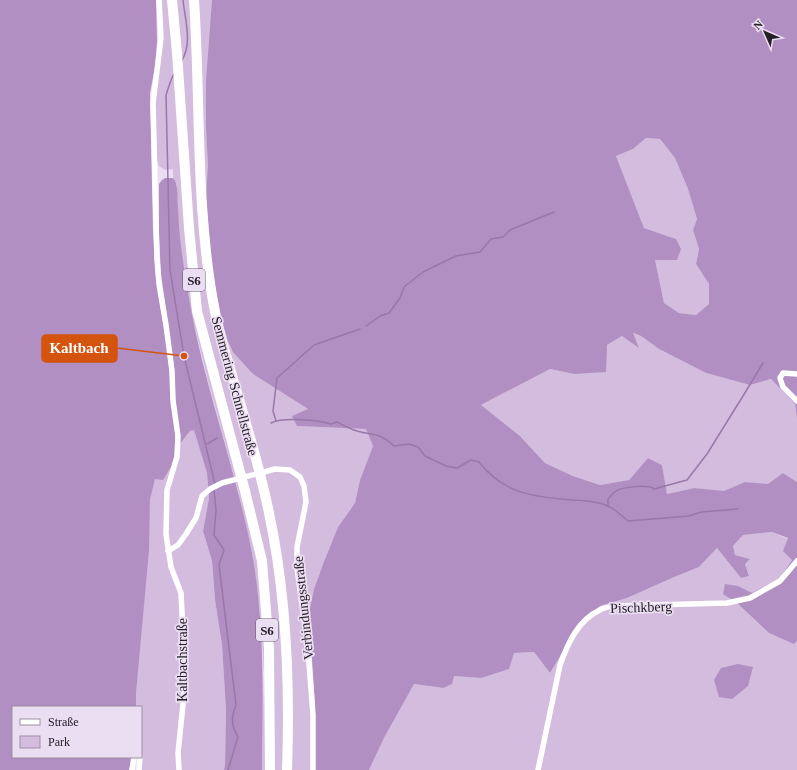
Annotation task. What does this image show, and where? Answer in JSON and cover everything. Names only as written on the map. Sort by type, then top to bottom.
[{"type":"highway","name":"Semmering Schnellstraße","points":[[172,0],[189,228],[197,311],[237,460],[262,562],[269,649],[270,770]]},
{"type":"highway","name":"Semmering Schnellstraße","points":[[194,0],[203,227],[208,272],[215,315],[270,514],[283,593],[288,657],[287,770]]},
{"type":"street","name":"Kaltbachstraße","points":[[159,0],[161,38],[153,103],[157,259],[159,284],[172,371],[178,436],[177,457],[167,490],[166,534],[171,567],[181,593],[185,685],[178,753],[179,770]]},
{"type":"street","points":[[797,374],[783,374],[780,378],[783,387],[797,401]]},
{"type":"street","name":"Verbindungsstraße","points":[[168,551],[178,545],[186,534],[196,518],[202,496],[210,489],[222,483],[275,469],[290,470],[300,476],[304,486],[306,502],[297,547],[297,568],[308,650],[313,715],[313,770]]},
{"type":"street","name":"Pischkberg","points":[[538,770],[560,665],[565,650],[572,636],[582,623],[591,615],[601,609],[615,606],[727,603],[750,598],[780,581],[797,561]]},
{"type":"street","points":[[132,770],[134,758]]},
{"type":"street","points":[[140,758],[140,770]]},
{"type":"green space","points":[[162,0],[212,0],[206,129],[208,166],[253,374],[308,409],[297,426],[367,429],[373,446],[360,480],[355,503],[338,527],[323,564],[314,589],[307,622],[312,770],[262,770],[264,673],[260,611],[252,553],[238,491],[191,311],[178,221],[177,185],[173,178],[173,169],[165,170],[159,166],[156,158],[155,113],[157,78],[163,36]]},
{"type":"green space","points":[[646,138],[660,139],[675,158],[688,189],[697,219],[693,230],[699,249],[696,264],[709,284],[709,304],[696,315],[679,313],[664,303],[655,260],[676,239],[644,228],[616,156],[633,149]]},
{"type":"green space","points":[[632,333],[641,336],[659,349],[706,373],[750,385],[771,379],[795,404],[797,418],[797,482],[783,473],[768,485],[745,482],[724,492],[694,488],[667,494],[662,465],[648,458],[629,480],[600,485],[573,476],[545,463],[520,436],[481,405],[550,369],[574,374],[607,345],[622,336],[639,347]]},
{"type":"green space","points":[[194,429],[207,472],[209,498],[203,531],[212,561],[215,600],[222,645],[226,710],[225,765],[224,770],[141,770],[142,706],[136,706],[136,694],[144,600],[150,500],[155,478],[190,431]]},
{"type":"green space","points":[[772,532],[788,539],[792,560],[779,579],[751,594],[738,586],[737,603],[769,633],[794,643],[797,641],[797,770],[369,770],[385,736],[413,684],[443,688],[454,676],[481,678],[514,653],[534,652],[550,673],[581,621],[600,606],[627,598],[699,567],[717,548],[741,578],[749,576],[745,564],[750,559],[735,555],[733,546],[743,535]]},
{"type":"shaded area","points":[[0,0],[156,0],[157,42],[155,67],[150,93],[153,232],[156,278],[167,347],[176,448],[172,465],[163,480],[155,479],[150,500],[149,550],[136,706],[12,706],[12,758],[133,758],[129,770],[0,770]]},
{"type":"shaded area","points":[[212,0],[797,0],[797,418],[795,404],[771,379],[750,385],[706,373],[659,349],[641,336],[633,333],[639,348],[622,336],[607,345],[606,372],[574,374],[550,369],[481,405],[520,436],[545,463],[573,476],[600,485],[629,480],[648,458],[662,465],[667,494],[694,488],[724,491],[745,482],[768,484],[783,473],[797,482],[797,641],[794,644],[769,633],[737,603],[723,594],[725,584],[738,586],[752,593],[779,579],[792,560],[783,551],[788,538],[772,532],[743,535],[733,546],[735,555],[750,559],[745,564],[749,576],[741,578],[717,548],[699,567],[627,598],[600,606],[581,621],[550,673],[534,652],[514,653],[509,669],[481,678],[454,676],[452,684],[443,688],[414,684],[385,736],[369,770],[315,770],[315,706],[312,659],[307,622],[314,589],[323,564],[338,527],[355,503],[360,480],[373,446],[366,429],[297,426],[292,416],[308,409],[253,374],[233,352],[221,317],[213,277],[206,198],[208,166],[206,81]],"holes":[[[646,138],[660,139],[675,158],[688,189],[697,219],[693,230],[699,249],[696,264],[709,284],[709,304],[696,315],[679,313],[664,303],[655,260],[677,260],[681,249],[676,239],[644,228],[616,156],[633,149]]]},
{"type":"shaded area","points":[[165,178],[173,178],[176,184],[183,258],[197,340],[238,491],[252,553],[261,634],[263,688],[262,770],[224,770],[226,710],[222,645],[215,600],[212,561],[203,531],[209,498],[207,473],[194,430],[190,431],[180,444],[174,367],[161,274],[159,184]]},
{"type":"shaded area","points":[[738,664],[753,667],[748,686],[732,699],[719,697],[714,680],[721,668]]},
{"type":"waterway","points":[[181,62],[187,48],[187,32],[183,0]]},
{"type":"waterway","points":[[174,74],[166,95],[170,270],[184,356],[215,484]]},
{"type":"waterway","points":[[366,326],[380,316],[389,313],[400,298],[404,287],[423,272],[456,256],[480,252],[491,239],[503,237],[510,230],[554,212]]},
{"type":"waterway","points":[[276,421],[273,411],[277,378],[314,345],[360,329]]},
{"type":"waterway","points":[[608,505],[608,499],[619,490],[641,486],[651,487],[654,489],[687,480],[707,454],[763,363]]},
{"type":"waterway","points":[[271,423],[284,420],[310,420],[331,424],[337,422],[363,433],[380,436],[394,446],[409,444],[418,447],[425,456],[446,466],[457,468],[471,460],[479,462],[499,481],[521,492],[558,499],[596,502],[613,509],[628,521],[689,516],[701,512],[738,509]]},
{"type":"waterway","points":[[207,444],[217,438]]},
{"type":"waterway","points":[[214,490],[216,510],[214,535],[224,550],[219,565],[236,705],[232,721],[238,737],[228,770]]},
{"type":"place","name":"Kaltbach","points":[[184,356]]}]
